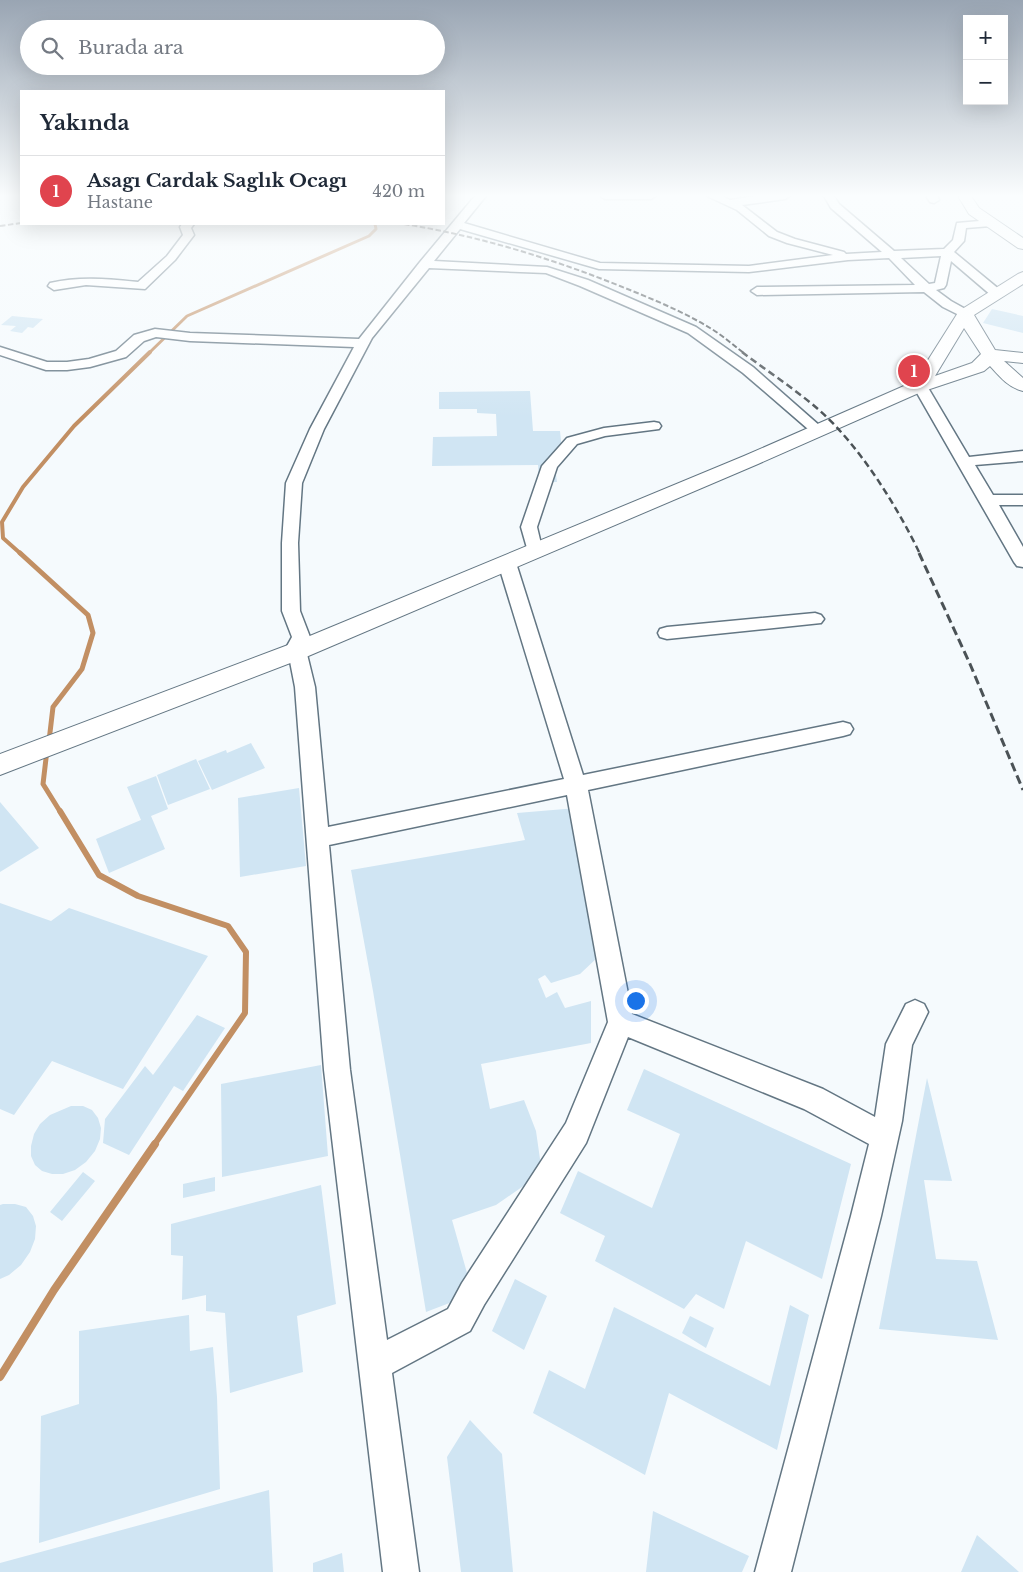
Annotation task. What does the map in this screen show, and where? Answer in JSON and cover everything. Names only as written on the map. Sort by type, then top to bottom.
[{"type":"main road","points":[[299,644],[920,382],[931,370],[944,346],[966,315],[996,293],[1023,277]]},
{"type":"main road","points":[[966,315],[989,355],[1008,377],[1023,386]]},
{"type":"main road","points":[[944,346],[953,359],[1023,398]]},
{"type":"main road","points":[[989,355],[1023,358]]},
{"type":"main road","points":[[0,765],[88,724],[507,563],[785,446],[920,386],[978,367],[989,355]]},
{"type":"main road","points":[[0,747],[88,724]]},
{"type":"street","points":[[54,286],[66,282],[97,281],[141,286],[159,269]]},
{"type":"street","points":[[401,1572],[337,1070],[305,687],[299,644],[290,610],[290,543],[294,484],[317,429],[363,343],[420,269]]},
{"type":"street","points":[[535,269],[548,270],[584,283],[692,330],[748,370],[812,426]]},
{"type":"street","points":[[907,269],[947,304],[966,315]]},
{"type":"street","points":[[757,291],[927,288],[940,284],[943,269]]},
{"type":"street","points":[[968,269],[996,293]]},
{"type":"street","points":[[0,351],[46,366],[90,363],[120,354],[139,338],[154,333],[190,337],[363,343]]},
{"type":"street","points":[[920,386],[1023,562]]},
{"type":"street","points":[[533,544],[529,527],[550,466],[572,440],[604,432],[654,426]]},
{"type":"street","points":[[964,462],[1023,456]]},
{"type":"street","points":[[988,500],[1023,500]]},
{"type":"street","points":[[375,1364],[459,1320],[473,1294],[576,1133],[621,1022],[576,785],[507,563]]},
{"type":"street","points":[[668,634],[815,619]]},
{"type":"street","points":[[318,838],[843,729]]},
{"type":"street","points":[[773,1572],[866,1216],[884,1137],[899,1044],[915,1012]]},
{"type":"street","points":[[621,1022],[812,1099],[884,1137]]},
{"type":"building","points":[[992,309],[1023,316],[1023,333],[983,323]]},
{"type":"building","points":[[12,316],[43,319],[33,328],[28,327],[22,333],[10,331],[16,326],[1,325]]},
{"type":"building","points":[[530,391],[533,431],[560,431],[563,460],[554,460],[557,482],[539,482],[538,465],[432,466],[433,437],[497,436],[496,414],[477,413],[477,409],[439,409],[439,392]]},
{"type":"building","points":[[251,743],[265,768],[212,790],[198,761],[226,750],[227,753]]},
{"type":"building","points":[[196,759],[210,789],[168,805],[157,775]]},
{"type":"building","points":[[156,776],[168,809],[151,816],[165,849],[109,873],[96,839],[141,820],[127,787]]},
{"type":"building","points":[[299,788],[306,866],[240,877],[238,798]]},
{"type":"building","points":[[0,802],[39,848],[0,872]]},
{"type":"building","points":[[577,808],[598,957],[580,974],[551,983],[545,975],[538,979],[546,998],[557,992],[565,1008],[591,1001],[591,1043],[481,1064],[490,1109],[524,1100],[536,1131],[542,1173],[496,1205],[452,1220],[473,1294],[426,1312],[351,870],[525,840],[517,813]]},
{"type":"building","points":[[0,903],[51,921],[69,908],[208,956],[123,1089],[52,1061],[14,1115],[0,1109]]},
{"type":"building","points":[[197,1015],[225,1028],[183,1091],[174,1086],[129,1155],[103,1143],[105,1119],[145,1066],[153,1075]]},
{"type":"building","points":[[321,1065],[328,1156],[222,1177],[221,1084]]},
{"type":"building","points":[[644,1069],[851,1164],[822,1279],[746,1241],[724,1309],[696,1294],[684,1309],[595,1261],[605,1236],[560,1213],[578,1171],[652,1208],[680,1134],[627,1110]]},
{"type":"building","points":[[927,1078],[952,1181],[924,1180],[936,1259],[977,1261],[998,1340],[879,1329]]},
{"type":"building","points":[[71,1106],[83,1106],[92,1110],[98,1118],[101,1128],[100,1139],[95,1151],[86,1162],[75,1170],[63,1174],[52,1174],[42,1171],[35,1165],[31,1156],[34,1134],[40,1124],[50,1115]]},
{"type":"building","points":[[83,1172],[95,1181],[62,1221],[50,1212]]},
{"type":"building","points":[[215,1177],[215,1191],[183,1198],[183,1184]]},
{"type":"building","points":[[321,1185],[336,1304],[297,1316],[303,1372],[230,1393],[225,1313],[206,1311],[206,1295],[182,1300],[183,1256],[171,1255],[171,1224]]},
{"type":"building","points":[[15,1204],[26,1207],[33,1216],[36,1226],[35,1239],[30,1252],[21,1265],[9,1275],[0,1279],[0,1205]]},
{"type":"building","points":[[515,1279],[547,1296],[524,1350],[492,1331]]},
{"type":"building","points":[[790,1305],[809,1315],[777,1450],[669,1393],[645,1475],[533,1413],[549,1370],[585,1389],[614,1307],[770,1386]]},
{"type":"building","points":[[189,1315],[190,1351],[213,1347],[217,1397],[220,1489],[39,1543],[41,1416],[79,1404],[79,1331]]},
{"type":"building","points":[[690,1316],[714,1328],[706,1348],[682,1333]]},
{"type":"building","points":[[470,1420],[502,1454],[513,1572],[461,1572],[447,1457]]},
{"type":"building","points":[[269,1490],[273,1572],[0,1572],[0,1563]]},
{"type":"building","points":[[653,1511],[749,1556],[742,1572],[646,1572]]},
{"type":"building","points":[[977,1535],[1019,1572],[961,1572]]},
{"type":"building","points":[[342,1553],[344,1572],[313,1572],[313,1563]]},
{"type":"waterway","points":[[149,353],[187,316],[293,269]]},
{"type":"waterway","points":[[21,554],[3,538],[2,522],[23,487],[74,426],[150,352]]},
{"type":"waterway","points":[[20,553],[88,615],[93,633],[82,669],[53,707],[49,741]]},
{"type":"waterway","points":[[47,750],[43,784],[61,813]]},
{"type":"waterway","points":[[60,811],[99,875],[138,896],[228,926],[246,952],[245,1013],[154,1145]]},
{"type":"waterway","points":[[0,1377],[54,1290],[155,1144]]},
{"type":"railway","points":[[575,269],[654,300],[688,316],[714,331],[744,353]]},
{"type":"railway","points":[[742,352],[791,387],[834,424],[876,477],[911,535],[920,554]]},
{"type":"railway","points":[[919,553],[970,664],[1023,790]]},
{"type":"place","name":"Asagı Cardak Saglık Ocagı","points":[[914,371]]}]
